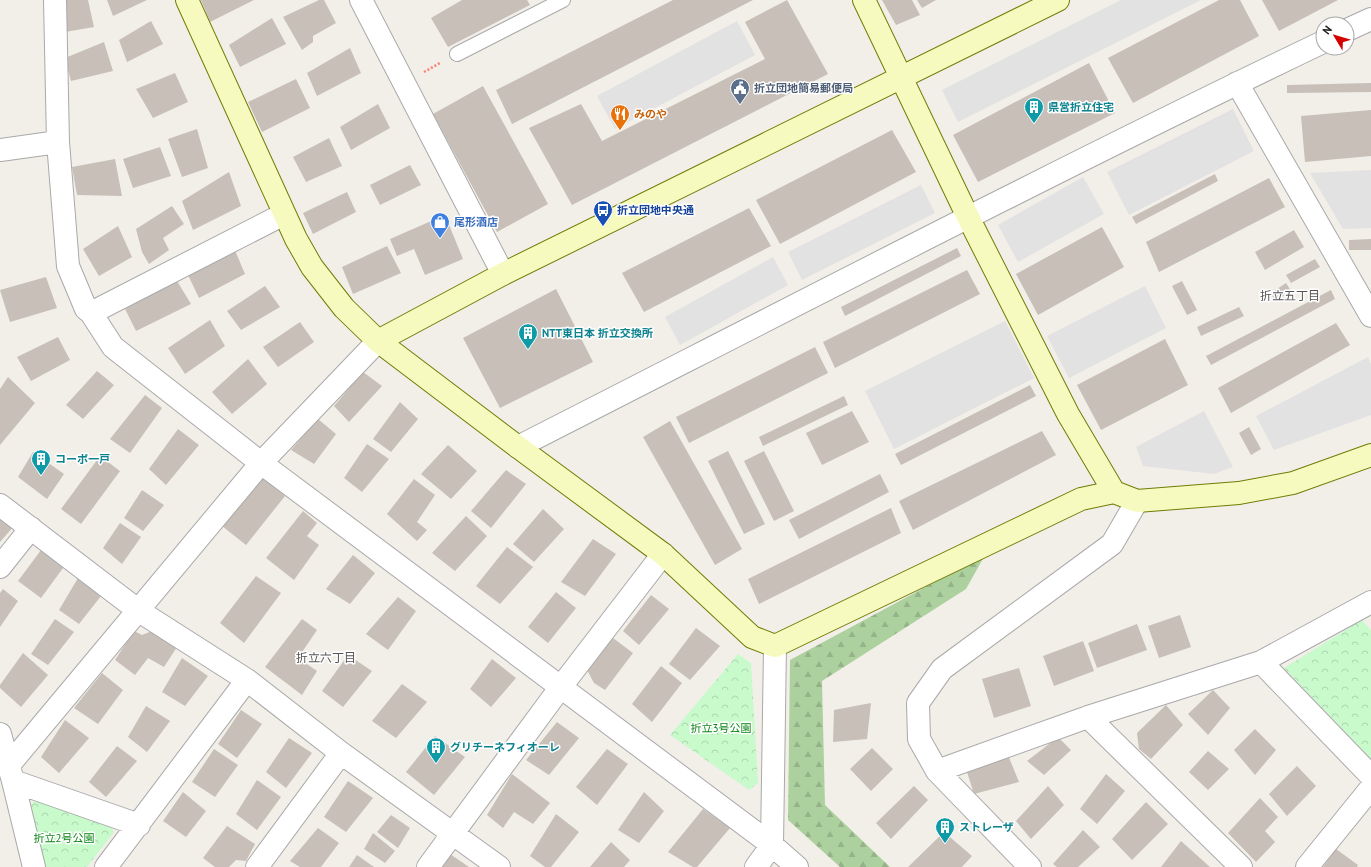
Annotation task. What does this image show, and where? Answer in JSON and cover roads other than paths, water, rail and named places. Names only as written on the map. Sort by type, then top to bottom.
[{"type":"street","points":[[55,0],[58,142],[68,266],[86,309],[91,313],[113,347],[262,463],[772,846],[797,867]]},
{"type":"street","points":[[187,0],[284,214],[312,267],[344,308],[378,341],[663,554],[752,637],[775,646],[1081,499],[1114,492],[1137,501],[1239,493],[1294,483],[1371,455]]},
{"type":"street","points":[[864,0],[968,218],[1068,414],[1114,492]]},
{"type":"street","points":[[11,773],[139,611],[262,463],[378,341],[503,274],[1058,0]]},
{"type":"street","points":[[367,2],[404,83],[503,274]]},
{"type":"street","points":[[1355,26],[1371,19]]},
{"type":"street","points":[[518,447],[968,218],[1237,83],[1315,46]]},
{"type":"street","points":[[1237,83],[1371,316]]},
{"type":"street","points":[[0,150],[58,142]]},
{"type":"street","points":[[91,313],[284,214]]},
{"type":"street","points":[[1030,867],[937,771],[919,739],[918,703],[942,669],[1112,544],[1137,501]]},
{"type":"street","points":[[0,505],[139,611],[247,680],[341,753],[499,867]]},
{"type":"street","points":[[0,567],[31,528]]},
{"type":"street","points":[[428,867],[452,832],[560,688],[663,554]]},
{"type":"street","points":[[937,771],[1088,716],[1261,662],[1371,603]]},
{"type":"street","points":[[756,867],[772,846],[775,646]]},
{"type":"street","points":[[1261,662],[1371,776]]},
{"type":"street","points":[[106,867],[247,680]]},
{"type":"street","points":[[1088,716],[1241,867]]},
{"type":"street","points":[[0,734],[34,867]]},
{"type":"street","points":[[257,867],[341,753]]},
{"type":"street","points":[[11,773],[139,825]]},
{"type":"street","points":[[1307,867],[1371,788]]},
{"type":"lane","points":[[456,54],[563,0]]},
{"type":"place","name":"折立団地簡易郵便局","points":[[740,105]]},
{"type":"place","name":"県営折立住宅","points":[[1034,124]]},
{"type":"place","name":"みのや","points":[[620,131]]},
{"type":"place","name":"折立団地中央通","points":[[603,227]]},
{"type":"place","name":"尾形酒店","points":[[440,239]]},
{"type":"place","name":"NTT東日本 折立交換所","points":[[528,350]]},
{"type":"place","name":"コーポ一戸","points":[[41,476]]},
{"type":"place","name":"グリチーネフィオーレ","points":[[436,764]]},
{"type":"place","name":"ストレーザ","points":[[945,844]]},
{"type":"district","name":"折立五丁目","points":[[1290,296]]},
{"type":"district","name":"折立六丁目","points":[[326,658]]},
{"type":"park label","name":"折立3号公園","points":[[721,728]]},
{"type":"park label","name":"折立2号公園","points":[[64,838]]}]
